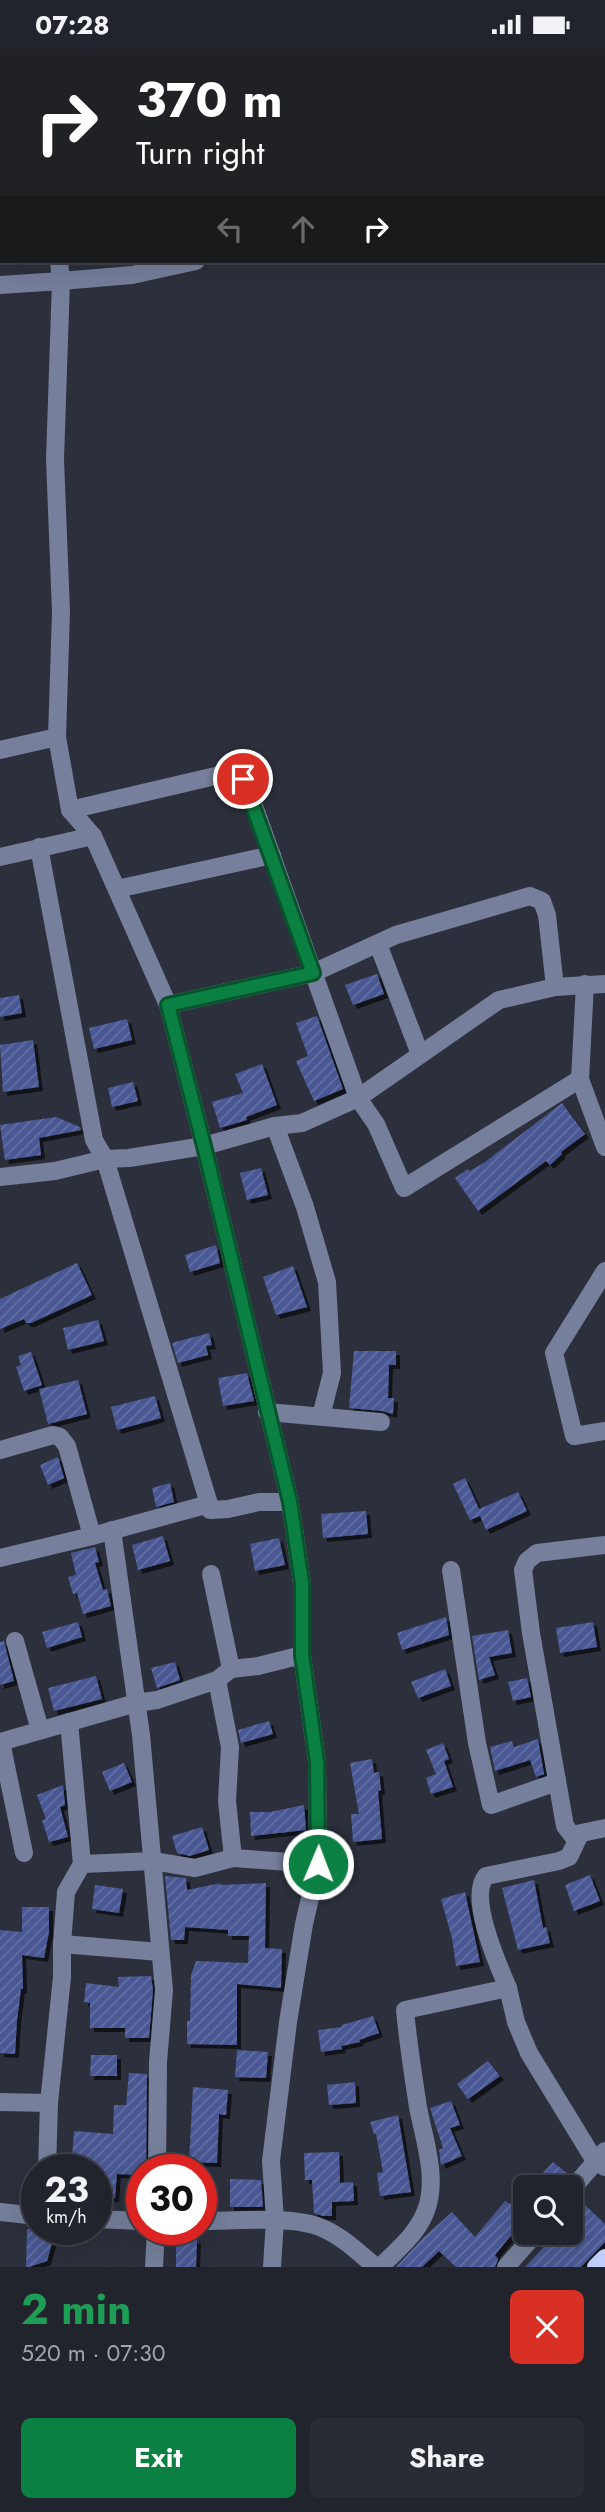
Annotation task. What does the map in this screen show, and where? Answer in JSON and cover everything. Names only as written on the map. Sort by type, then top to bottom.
[{"type":"main road","points":[[596,2267],[605,2257]]},
{"type":"street","points":[[59,263],[61,281],[55,459],[61,612],[57,737],[70,810],[93,836],[168,1005],[290,1502],[302,1583],[302,1655],[317,1762],[318,1864],[304,1924],[288,2022],[271,2161],[275,2220],[272,2267]]},
{"type":"street","points":[[0,285],[132,275],[188,263]]},
{"type":"street","points":[[0,750],[57,737]]},
{"type":"street","points":[[70,810],[224,774],[237,775],[243,779],[358,1098],[376,1123],[404,1188],[580,1079]]},
{"type":"street","points":[[0,857],[93,836]]},
{"type":"street","points":[[39,847],[94,1140],[105,1159],[210,1510],[259,1502],[290,1502]]},
{"type":"street","points":[[117,890],[272,855]]},
{"type":"street","points":[[168,1005],[313,973],[396,935],[530,896],[542,901],[547,915],[555,987]]},
{"type":"street","points":[[378,944],[420,1054]]},
{"type":"street","points":[[585,984],[580,1079],[605,1147]]},
{"type":"street","points":[[0,1177],[55,1171],[105,1159],[129,1158],[204,1146],[275,1126],[302,1123],[358,1098],[499,1000],[555,987],[605,984]]},
{"type":"street","points":[[275,1126],[305,1207],[327,1282],[332,1373],[321,1416]]},
{"type":"street","points":[[605,1272],[554,1353],[574,1436],[605,1431]]},
{"type":"street","points":[[267,1412],[381,1422]]},
{"type":"street","points":[[0,1450],[53,1435],[60,1437],[67,1447],[92,1536]]},
{"type":"street","points":[[0,1557],[92,1536],[209,1504]]},
{"type":"street","points":[[112,1530],[136,1703],[164,1990],[158,2062],[157,2154]]},
{"type":"street","points":[[605,1545],[537,1553],[527,1561],[523,1570],[531,1633],[565,1826],[572,1835],[605,1828]]},
{"type":"street","points":[[451,1570],[477,1743],[491,1805],[557,1783]]},
{"type":"street","points":[[211,1574],[230,1747],[227,1801],[233,1858]]},
{"type":"street","points":[[15,1641],[40,1730]]},
{"type":"street","points":[[23,1853],[1,1742],[69,1721],[157,1700],[224,1674],[302,1655]]},
{"type":"street","points":[[47,2154],[66,1892],[82,1864],[69,1721]]},
{"type":"street","points":[[580,1834],[569,1857],[485,1876],[480,1882],[479,1890],[486,1932],[529,2053],[602,2160],[583,2178]]},
{"type":"street","points":[[82,1864],[153,1861],[195,1868],[233,1858],[318,1864]]},
{"type":"street","points":[[62,1944],[160,1952]]},
{"type":"street","points":[[217,2221],[275,2220],[320,2227],[378,2267],[412,2234],[425,2213],[429,2192],[429,2163],[404,2010],[508,1988]]},
{"type":"street","points":[[0,2102],[49,2103]]},
{"type":"street","points":[[0,2212],[21,2214]]},
{"type":"street","points":[[154,2267],[155,2245]]},
{"type":"street","points":[[506,2267],[525,2245]]},
{"type":"building","points":[[377,974],[384,994],[353,1005],[345,985]]},
{"type":"building","points":[[19,995],[22,1013],[0,1017],[0,998]]},
{"type":"building","points":[[317,1016],[343,1089],[314,1101],[296,1061],[308,1056],[296,1023]]},
{"type":"building","points":[[127,1019],[132,1040],[94,1049],[89,1028]]},
{"type":"building","points":[[33,1040],[39,1087],[3,1092],[0,1045]]},
{"type":"building","points":[[262,1064],[277,1105],[246,1117],[247,1120],[220,1128],[212,1102],[243,1093],[235,1074]]},
{"type":"building","points":[[133,1082],[138,1101],[112,1107],[108,1088]]},
{"type":"building","points":[[562,1103],[585,1134],[561,1152],[550,1165],[546,1161],[478,1211],[455,1178],[485,1162]]},
{"type":"building","points":[[56,1117],[80,1127],[81,1130],[39,1138],[41,1155],[5,1160],[0,1125]]},
{"type":"building","points":[[261,1168],[268,1195],[247,1200],[240,1173]]},
{"type":"building","points":[[216,1245],[220,1263],[190,1272],[185,1255]]},
{"type":"building","points":[[77,1263],[92,1295],[31,1323],[26,1323],[24,1319],[0,1329],[0,1299]]},
{"type":"building","points":[[293,1266],[307,1307],[276,1315],[263,1277]]},
{"type":"building","points":[[98,1320],[104,1341],[68,1350],[63,1328]]},
{"type":"building","points":[[209,1333],[212,1345],[206,1346],[208,1355],[178,1363],[172,1343]]},
{"type":"building","points":[[354,1351],[396,1351],[396,1365],[389,1365],[388,1398],[394,1398],[393,1414],[349,1408]]},
{"type":"building","points":[[31,1352],[42,1385],[24,1391],[16,1367],[21,1365],[18,1356]]},
{"type":"building","points":[[247,1373],[254,1401],[223,1406],[218,1378]]},
{"type":"building","points":[[78,1380],[87,1414],[48,1424],[39,1389]]},
{"type":"building","points":[[155,1396],[161,1418],[117,1430],[111,1407]]},
{"type":"building","points":[[58,1457],[64,1478],[48,1485],[40,1465]]},
{"type":"building","points":[[465,1478],[479,1509],[518,1492],[527,1511],[486,1530],[480,1516],[470,1520],[453,1484]]},
{"type":"building","points":[[170,1483],[174,1502],[156,1507],[152,1488]]},
{"type":"building","points":[[366,1511],[368,1534],[323,1538],[321,1514]]},
{"type":"building","points":[[163,1536],[170,1561],[138,1570],[132,1545]]},
{"type":"building","points":[[279,1538],[285,1565],[255,1571],[250,1544]]},
{"type":"building","points":[[95,1547],[99,1562],[95,1563],[103,1590],[107,1589],[111,1606],[83,1614],[77,1593],[73,1594],[68,1577],[76,1575],[71,1553]]},
{"type":"building","points":[[446,1617],[449,1635],[402,1650],[397,1633]]},
{"type":"building","points":[[78,1622],[82,1637],[47,1648],[42,1632]]},
{"type":"building","points":[[593,1622],[597,1647],[560,1653],[556,1628]]},
{"type":"building","points":[[508,1630],[512,1653],[489,1657],[495,1675],[479,1680],[472,1636]]},
{"type":"building","points":[[4,1641],[14,1681],[0,1685],[0,1642]]},
{"type":"building","points":[[175,1662],[180,1680],[157,1688],[151,1668]]},
{"type":"building","points":[[445,1669],[451,1686],[418,1698],[411,1682]]},
{"type":"building","points":[[96,1676],[102,1699],[54,1711],[48,1688]]},
{"type":"building","points":[[527,1678],[531,1697],[513,1701],[508,1682]]},
{"type":"building","points":[[269,1721],[273,1734],[241,1743],[238,1730]]},
{"type":"building","points":[[538,1739],[544,1774],[536,1777],[530,1760],[495,1771],[490,1747],[512,1741],[514,1747]]},
{"type":"building","points":[[443,1743],[449,1759],[444,1761],[453,1787],[431,1794],[426,1778],[436,1774],[426,1750]]},
{"type":"building","points":[[372,1759],[374,1773],[379,1772],[382,1839],[353,1842],[351,1814],[359,1814],[350,1763]]},
{"type":"building","points":[[124,1763],[132,1782],[110,1791],[102,1772]]},
{"type":"building","points":[[63,1785],[65,1805],[60,1807],[68,1837],[49,1842],[42,1820],[46,1819],[37,1795]]},
{"type":"building","points":[[304,1805],[306,1830],[251,1836],[250,1812],[270,1812]]},
{"type":"building","points":[[202,1827],[209,1850],[190,1856],[177,1853],[172,1836]]},
{"type":"building","points":[[590,1875],[600,1901],[574,1911],[565,1885]]},
{"type":"building","points":[[165,1876],[186,1878],[187,1890],[221,1883],[220,1885],[266,1883],[265,1948],[282,1949],[281,1988],[237,1984],[237,2045],[187,2044],[191,1975],[196,1961],[248,1963],[249,1936],[228,1936],[228,1930],[185,1927],[184,1940],[171,1940]]},
{"type":"building","points":[[534,1880],[543,1928],[546,1927],[550,1943],[518,1950],[502,1888]]},
{"type":"building","points":[[95,1885],[123,1889],[119,1913],[92,1909]]},
{"type":"building","points":[[465,1892],[480,1962],[456,1966],[452,1938],[441,1899]]},
{"type":"building","points":[[22,1907],[49,1907],[49,1932],[44,1958],[22,1955],[23,1989],[17,2020],[15,2054],[0,2053],[0,1930],[22,1932]]},
{"type":"building","points":[[151,1976],[153,1990],[149,2038],[125,2038],[125,2028],[90,2028],[90,2003],[84,2002],[86,1983],[119,1987],[118,1977]]},
{"type":"building","points":[[373,2016],[379,2033],[359,2040],[360,2042],[341,2046],[342,2049],[321,2052],[318,2030],[342,2027]]},
{"type":"building","points":[[237,2050],[268,2052],[266,2078],[235,2077]]},
{"type":"building","points":[[91,2055],[117,2055],[117,2076],[90,2076]]},
{"type":"building","points":[[488,2061],[500,2076],[468,2099],[457,2084]]},
{"type":"building","points":[[129,2073],[147,2074],[146,2154],[126,2154],[126,2174],[117,2174],[115,2198],[112,2198],[112,2154],[72,2154],[74,2131],[113,2134],[114,2105],[126,2105]]},
{"type":"building","points":[[355,2082],[356,2103],[329,2105],[327,2085]]},
{"type":"building","points":[[193,2087],[228,2090],[226,2115],[219,2114],[217,2163],[217,2154],[189,2154]]},
{"type":"building","points":[[451,2101],[460,2125],[450,2128],[462,2156],[441,2165],[439,2150],[443,2148],[430,2108]]},
{"type":"building","points":[[398,2115],[411,2192],[380,2196],[377,2173],[383,2172],[376,2134],[370,2122]]},
{"type":"building","points":[[339,2152],[340,2183],[353,2182],[354,2201],[332,2202],[332,2216],[323,2216],[314,2213],[312,2180],[305,2180],[304,2153]]},
{"type":"building","points":[[553,2162],[569,2175],[541,2175]]},
{"type":"building","points":[[230,2179],[261,2180],[263,2207],[230,2207]]},
{"type":"building","points":[[505,2201],[510,2204],[513,2201],[513,2233],[495,2255],[498,2259],[495,2267],[456,2267],[439,2251],[422,2267],[396,2267],[452,2212],[475,2237]]},
{"type":"building","points":[[583,2205],[605,2224],[605,2242],[581,2267],[525,2267],[546,2245],[583,2245]]},
{"type":"building","points":[[27,2245],[52,2245],[47,2261],[26,2267]]},
{"type":"building","points":[[176,2245],[197,2245],[196,2267],[176,2267]]},
{"type":"route","points":[[243,779],[313,973],[168,1005],[290,1502],[302,1583],[302,1655],[317,1762],[318,1864]]}]
